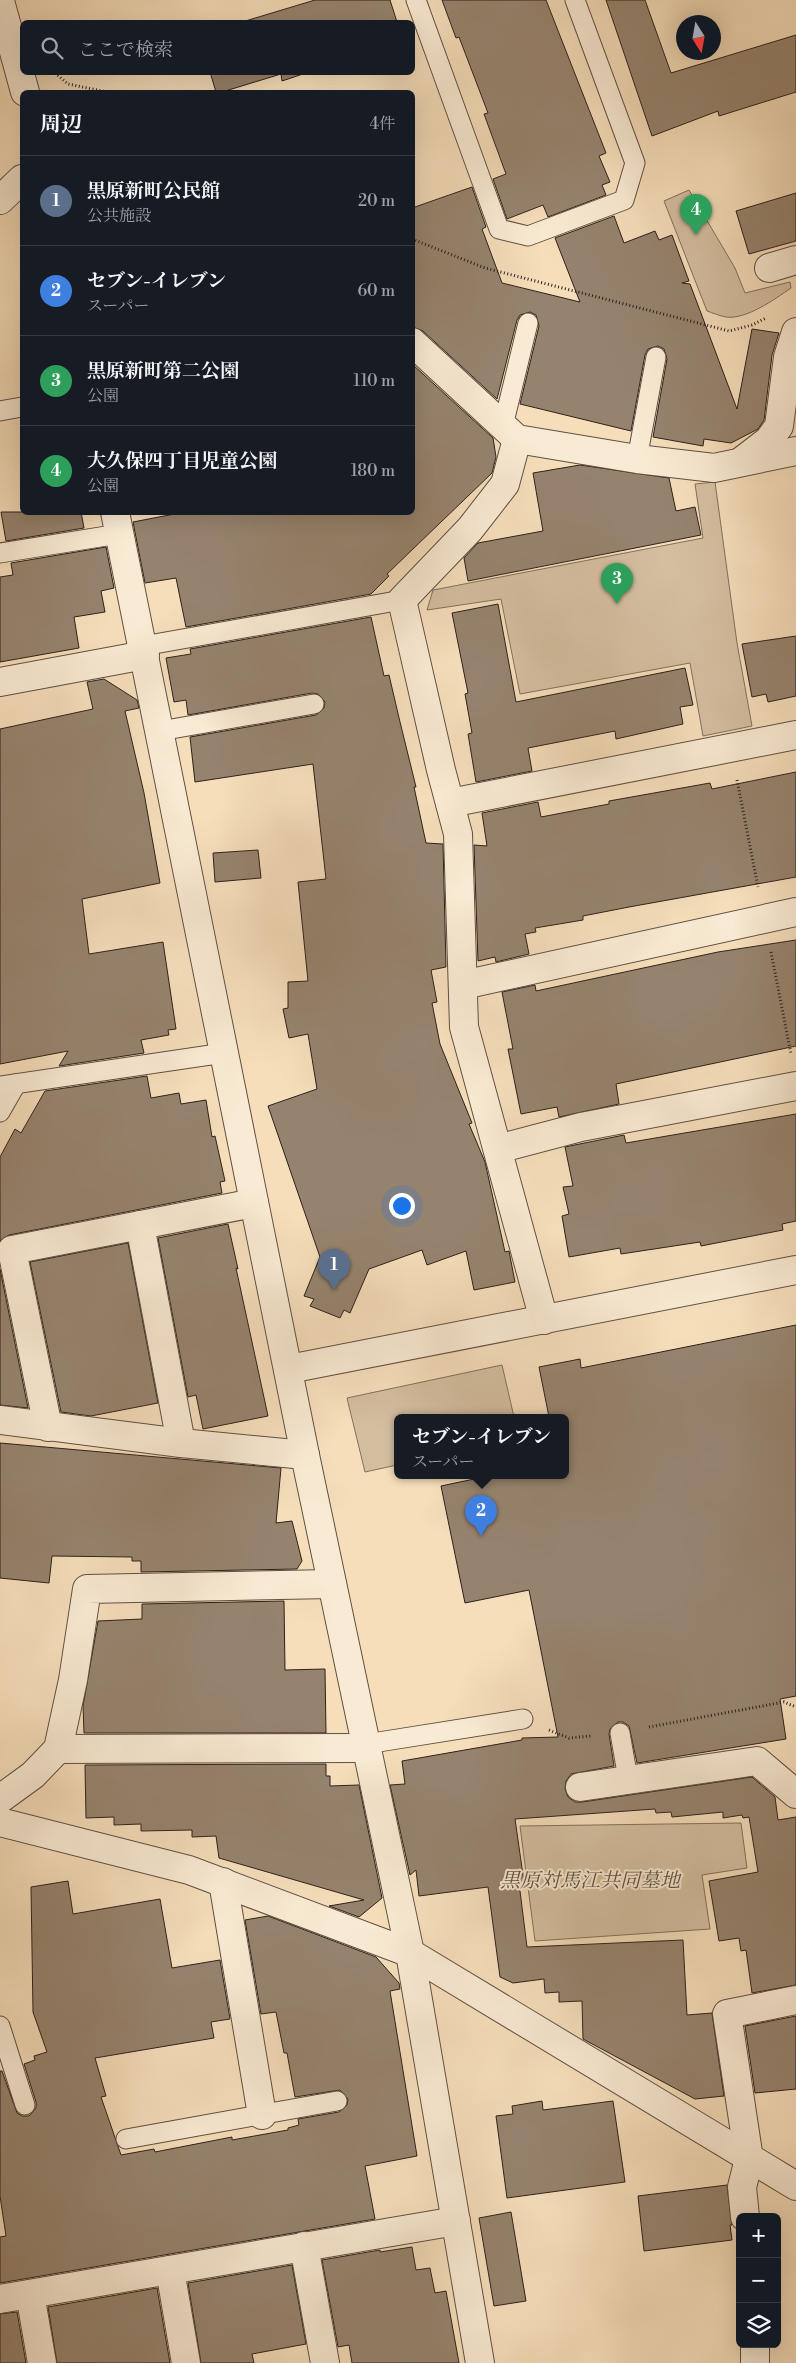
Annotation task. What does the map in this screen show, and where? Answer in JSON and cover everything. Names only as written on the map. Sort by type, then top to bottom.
[{"type":"street","points":[[0,1],[20,74]]},
{"type":"street","points":[[20,75],[24,90]]},
{"type":"street","points":[[0,200],[20,181]]},
{"type":"street","points":[[769,268],[796,260]]},
{"type":"street","points":[[739,463],[769,440],[779,426],[788,357],[796,332]]},
{"type":"street","points":[[415,345],[510,433],[637,459],[714,468],[796,451]]},
{"type":"street","points":[[510,433],[505,484],[470,529],[402,600],[458,834],[464,1028],[544,1320]]},
{"type":"street","points":[[117,523],[305,1455],[410,1953],[480,2363]]},
{"type":"street","points":[[0,682],[144,651]]},
{"type":"street","points":[[450,803],[796,735]]},
{"type":"street","points":[[463,985],[796,912]]},
{"type":"street","points":[[498,1149],[581,1127],[796,1086]]},
{"type":"street","points":[[48,1427],[12,1250],[254,1203]]},
{"type":"street","points":[[140,1225],[181,1443]]},
{"type":"street","points":[[288,1369],[796,1270]]},
{"type":"street","points":[[0,1420],[181,1443],[305,1455]]},
{"type":"street","points":[[0,1799],[34,1775],[58,1749],[73,1680],[87,1589],[332,1584]]},
{"type":"street","points":[[58,1749],[367,1746]]},
{"type":"street","points":[[580,1787],[757,1761],[796,1794]]},
{"type":"street","points":[[0,1822],[189,1870],[410,1953],[796,2186]]},
{"type":"street","points":[[223,1882],[262,2115]]},
{"type":"street","points":[[745,2213],[742,2188],[749,2159],[727,2014],[796,2000]]},
{"type":"street","points":[[0,2299],[456,2221]]},
{"type":"street","points":[[304,2246],[325,2363]]},
{"type":"street","points":[[170,2270],[186,2363]]},
{"type":"street","points":[[30,2294],[42,2363]]},
{"type":"street","points":[[755,2348],[755,2363]]},
{"type":"lane","points":[[416,0],[499,229],[528,236],[624,200],[635,163],[575,0]]},
{"type":"lane","points":[[510,433],[528,323]]},
{"type":"lane","points":[[637,459],[656,357]]},
{"type":"lane","points":[[0,411],[20,407]]},
{"type":"lane","points":[[0,553],[117,523]]},
{"type":"lane","points":[[144,651],[402,600]]},
{"type":"lane","points":[[160,732],[314,704]]},
{"type":"lane","points":[[0,1112],[8,1085],[224,1053]]},
{"type":"lane","points":[[367,1746],[523,1719]]},
{"type":"lane","points":[[620,1733],[628,1780]]},
{"type":"lane","points":[[0,2026],[25,2105]]},
{"type":"lane","points":[[126,2139],[337,2101]]},
{"type":"path","points":[[58,75],[68,84],[97,90]]},
{"type":"path","points":[[415,240],[484,268],[729,331],[752,325],[770,316]]},
{"type":"path","points":[[523,1719],[569,1738],[620,1733],[784,1702],[796,1707]]},
{"type":"green space","points":[[689,190],[735,268],[745,293],[790,282],[791,288],[760,308],[742,315],[726,317],[707,311],[664,201]]},
{"type":"green space","points":[[715,482],[737,643],[752,726],[703,736],[690,663],[520,694],[501,599],[427,610],[433,590],[703,538],[695,484]]},
{"type":"green space","points":[[502,1365],[513,1414],[394,1414],[394,1466],[365,1472],[347,1398]]},
{"type":"green space","name":"黒原対馬江共同墓地","points":[[741,1823],[747,1868],[702,1875],[710,1929],[535,1941],[520,1826]]},
{"type":"building","points":[[315,0],[390,0],[396,20],[249,20]]},
{"type":"building","points":[[442,0],[546,0],[606,153],[599,156],[610,182],[602,185],[606,195],[548,217],[543,205],[507,219],[493,179],[506,174],[484,114],[488,113],[459,37],[456,38]]},
{"type":"building","points":[[606,0],[645,0],[671,73],[714,60],[721,60],[721,58],[796,35],[796,92],[719,116],[718,111],[652,136]]},
{"type":"building","points":[[211,75],[278,75],[229,90],[215,90]]},
{"type":"building","points":[[281,75],[300,75],[282,81]]},
{"type":"building","points":[[472,187],[486,227],[482,229],[502,283],[580,302],[555,238],[614,216],[624,243],[655,231],[659,240],[672,235],[689,281],[682,283],[690,284],[737,409],[752,329],[779,333],[772,355],[764,420],[758,429],[731,443],[704,439],[703,446],[653,437],[667,359],[664,349],[658,346],[648,349],[645,355],[631,431],[520,404],[539,326],[536,315],[530,312],[520,315],[517,320],[497,399],[423,331],[415,328],[415,207]]},
{"type":"building","points":[[796,193],[796,241],[749,254],[736,211]]},
{"type":"building","points":[[415,367],[493,438],[496,457],[492,473],[387,574],[389,576],[371,594],[186,627],[176,578],[145,583],[133,522],[169,515],[415,515]]},
{"type":"building","points":[[580,465],[669,478],[676,511],[695,507],[701,535],[468,581],[464,558],[478,543],[543,531],[533,473]]},
{"type":"building","points":[[1,512],[20,512],[20,515],[82,515],[84,528],[6,541]]},
{"type":"building","points":[[106,547],[114,588],[101,591],[105,612],[74,617],[79,648],[0,662],[0,577],[13,575],[11,563]]},
{"type":"building","points":[[498,604],[516,702],[685,668],[693,705],[680,707],[683,724],[616,739],[615,731],[528,748],[532,771],[476,782],[468,734],[472,733],[465,694],[468,693],[452,613]]},
{"type":"building","points":[[371,617],[384,676],[389,675],[416,787],[414,787],[426,843],[443,844],[446,967],[431,970],[437,1002],[432,1003],[440,1044],[472,1123],[469,1124],[485,1162],[505,1252],[509,1251],[515,1282],[474,1290],[466,1251],[427,1265],[422,1250],[369,1269],[350,1313],[344,1310],[340,1318],[310,1306],[314,1299],[304,1296],[320,1257],[268,1106],[317,1089],[308,1034],[289,1038],[283,1009],[288,1008],[288,982],[308,981],[298,882],[326,879],[313,764],[195,782],[190,737],[316,715],[324,708],[325,702],[318,694],[312,693],[188,715],[186,700],[174,702],[166,658],[191,654],[190,649]]},
{"type":"building","points":[[796,636],[796,696],[768,702],[766,694],[752,697],[742,644]]},
{"type":"building","points":[[104,679],[137,700],[139,708],[125,711],[144,793],[160,883],[82,899],[89,954],[163,942],[176,1029],[168,1030],[169,1035],[141,1040],[144,1053],[59,1066],[68,1051],[0,1064],[0,729],[93,709],[87,682]]},
{"type":"building","points":[[796,772],[796,877],[629,907],[583,916],[583,920],[535,928],[536,932],[525,934],[529,954],[496,962],[495,957],[478,961],[474,845],[487,846],[482,813],[538,802],[541,817],[609,804],[609,801],[710,783],[712,789]]},
{"type":"building","points":[[258,850],[261,878],[215,882],[213,853]]},
{"type":"building","points":[[796,940],[796,1046],[616,1084],[619,1104],[559,1117],[557,1107],[521,1114],[508,1049],[513,1049],[502,992],[535,985],[536,991],[718,952]]},
{"type":"building","points":[[147,1076],[151,1098],[179,1093],[181,1104],[206,1100],[212,1137],[215,1136],[225,1181],[220,1182],[222,1193],[9,1235],[0,1241],[0,1157],[15,1129],[21,1133],[45,1091]]},
{"type":"building","points":[[796,1114],[796,1221],[782,1224],[783,1230],[701,1246],[700,1242],[621,1254],[620,1248],[569,1257],[562,1216],[569,1214],[563,1187],[573,1186],[565,1147],[624,1135],[626,1143]]},
{"type":"building","points":[[228,1224],[268,1416],[203,1429],[196,1395],[188,1397],[158,1238]]},
{"type":"building","points":[[128,1243],[158,1403],[91,1416],[61,1412],[30,1262]]},
{"type":"building","points":[[0,1269],[28,1408],[0,1405]]},
{"type":"building","points":[[796,1325],[796,1696],[780,1699],[786,1739],[637,1763],[629,1726],[623,1722],[618,1722],[610,1729],[609,1734],[614,1766],[571,1774],[566,1781],[565,1789],[568,1797],[575,1802],[582,1802],[752,1777],[775,1797],[778,1820],[796,1817],[796,1985],[752,1993],[746,1950],[741,1951],[739,1938],[719,1941],[709,1881],[758,1872],[749,1817],[743,1818],[742,1815],[723,1818],[723,1812],[672,1817],[671,1812],[656,1813],[655,1809],[515,1819],[524,1882],[519,1883],[527,1947],[683,1940],[687,2015],[712,2013],[724,2096],[695,2099],[583,2039],[582,2001],[559,2002],[559,1992],[545,1993],[544,1979],[513,1983],[500,1977],[488,1887],[419,1896],[416,1870],[410,1875],[390,1785],[405,1784],[402,1761],[522,1740],[522,1738],[558,1737],[529,1590],[465,1603],[441,1486],[474,1479],[569,1479],[569,1414],[548,1414],[539,1367],[580,1359],[581,1368]]},
{"type":"building","points":[[0,1443],[281,1468],[276,1523],[292,1521],[302,1561],[297,1569],[141,1572],[141,1561],[132,1561],[132,1557],[52,1556],[49,1583],[0,1578]]},
{"type":"building","points":[[284,1601],[285,1670],[325,1669],[326,1733],[84,1733],[83,1706],[98,1621],[142,1619],[142,1604]]},
{"type":"building","points":[[326,1764],[326,1776],[330,1776],[330,1786],[359,1785],[382,1898],[359,1917],[329,1906],[364,1900],[219,1858],[216,1836],[192,1837],[192,1830],[141,1831],[141,1824],[114,1825],[114,1817],[86,1818],[85,1765]]},
{"type":"building","points":[[68,1881],[73,1914],[160,1899],[172,1968],[220,1960],[230,2019],[211,2022],[214,2038],[95,2058],[106,2096],[101,2097],[121,2155],[154,2149],[155,2152],[232,2137],[232,2140],[288,2130],[288,2128],[299,2125],[298,2119],[339,2112],[347,2105],[348,2099],[340,2090],[295,2097],[287,2053],[284,2053],[276,2012],[261,2014],[245,1920],[268,1916],[376,1957],[399,1983],[400,1989],[390,1991],[417,2156],[365,2166],[375,2219],[0,2283],[0,2237],[6,2236],[0,2196],[0,2071],[2,2071],[17,2113],[22,2116],[29,2116],[36,2108],[36,2102],[24,2064],[35,2060],[34,2056],[47,2052],[33,2012],[31,1887]]},
{"type":"building","points":[[796,2016],[796,2089],[755,2093],[745,2026]]},
{"type":"building","points":[[542,2101],[543,2110],[613,2101],[625,2182],[507,2198],[496,2116],[513,2114],[512,2106]]},
{"type":"building","points":[[727,2185],[732,2240],[644,2251],[638,2196]]},
{"type":"building","points":[[511,2212],[526,2301],[494,2306],[479,2218]]},
{"type":"building","points":[[412,2247],[416,2270],[430,2268],[435,2293],[446,2291],[459,2363],[352,2363],[349,2345],[338,2347],[322,2260],[380,2250],[380,2252]]},
{"type":"building","points":[[292,2265],[306,2344],[252,2354],[254,2363],[201,2363],[188,2283]]},
{"type":"building","points":[[157,2288],[170,2363],[57,2363],[48,2307]]},
{"type":"building","points":[[17,2312],[26,2363],[0,2363],[0,2314]]},
{"type":"place","name":"大久保四丁目児童公園","points":[[696,235]]},
{"type":"place","name":"黒原新町第二公園","points":[[617,604]]},
{"type":"place","name":"黒原新町公民館","points":[[334,1290]]},
{"type":"place","name":"セブン-イレブン","points":[[481,1536]]}]
